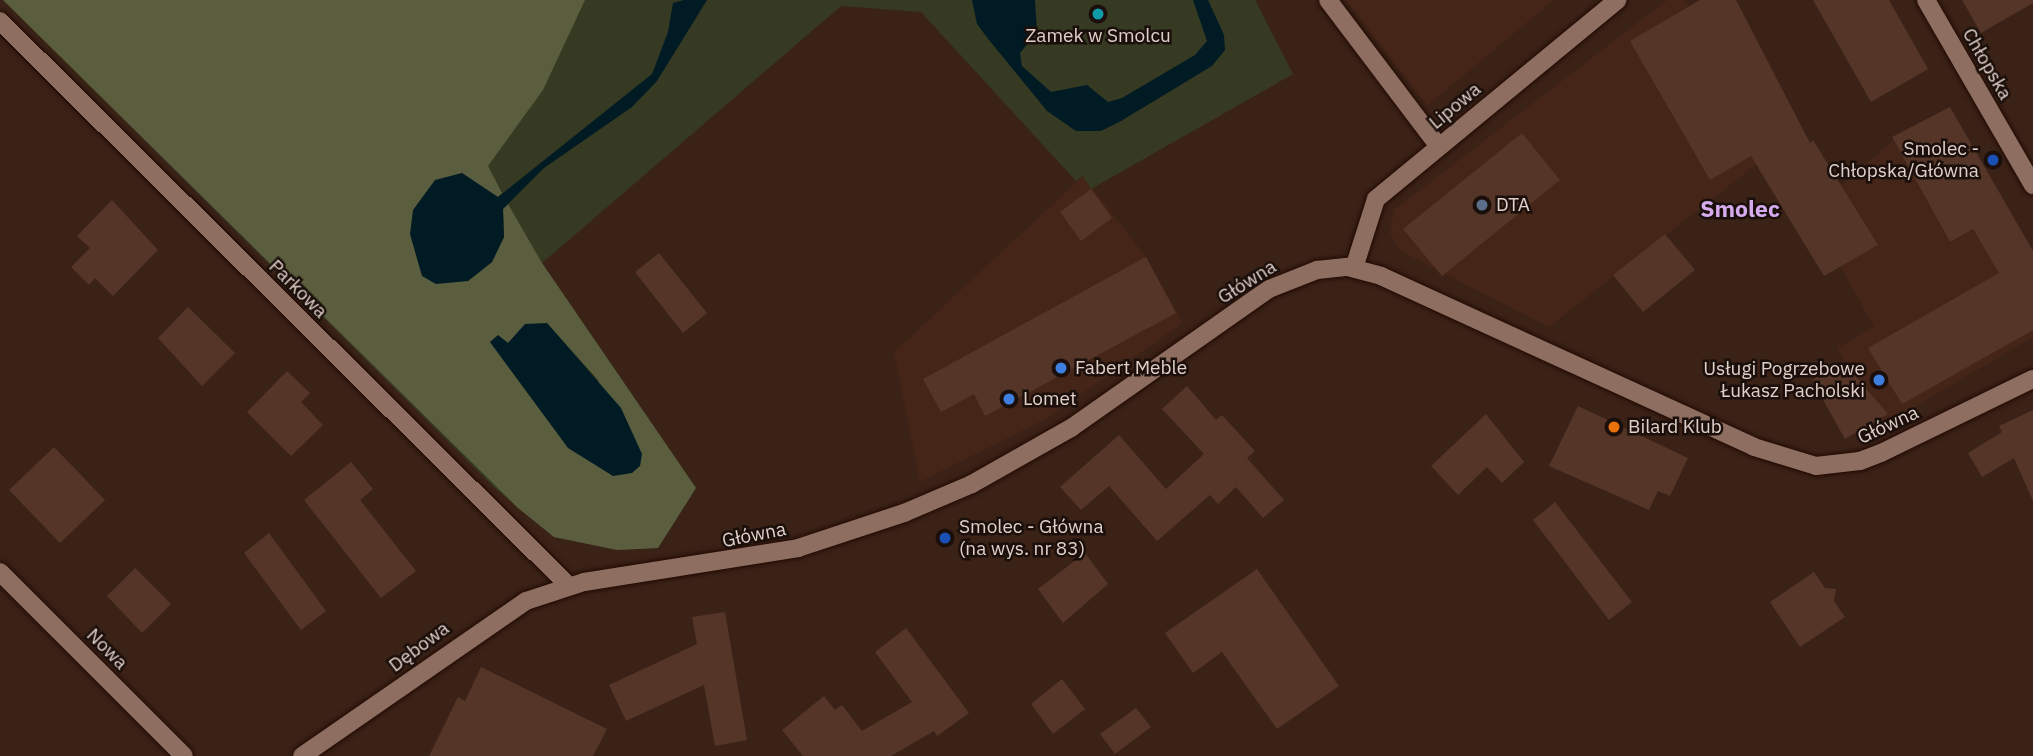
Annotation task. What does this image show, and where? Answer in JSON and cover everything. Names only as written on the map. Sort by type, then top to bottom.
[{"type":"street","points":[[1328,0],[1439,147]]},
{"type":"street","name":"Lipowa","points":[[1354,268],[1376,198],[1617,0]]},
{"type":"street","name":"Chłopska","points":[[1926,0],[2033,185]]},
{"type":"street","name":"Parkowa","points":[[0,21],[568,585]]},
{"type":"street","name":"Główna","points":[[568,585],[752,559],[904,513],[972,484],[1071,428],[1286,280],[1329,267],[1354,268],[1464,313],[1755,447],[1816,466],[1860,461],[1881,453],[2033,379]]},
{"type":"street","name":"Nowa","points":[[0,572],[184,756]]},
{"type":"street","name":"Dębowa","points":[[302,756],[499,616],[568,585]]},
{"type":"shaded area","points":[[1346,0],[1554,0],[1427,106]]},
{"type":"shaded area","points":[[1667,0],[1684,0],[1772,152],[1549,327],[1400,251],[1390,233],[1394,210]]},
{"type":"shaded area","points":[[1893,140],[1950,242],[1973,229],[1999,273],[2033,253],[2033,337],[1882,426],[1837,348],[1874,327],[1811,213]]},
{"type":"shaded area","points":[[1083,176],[1146,257],[1183,323],[1044,420],[920,482],[894,352]]},
{"type":"green space","points":[[3,0],[1255,0],[1293,74],[1091,189],[1083,176],[1076,181],[921,12],[841,6],[542,263],[696,488],[658,548],[617,550],[554,537],[497,490]]},
{"type":"green space","points":[[3,0],[585,0],[543,90],[488,166],[502,193],[497,198],[462,173],[468,281],[492,262],[504,237],[503,208],[508,204],[542,263],[696,488],[658,548],[617,550],[554,537],[518,508]],"holes":[[[547,323],[599,381],[548,420],[490,342],[498,336],[508,343]]]},
{"type":"water","points":[[707,0],[657,81],[632,107],[544,168],[503,209],[504,237],[492,262],[468,281],[436,284],[422,276],[410,234],[413,210],[435,180],[462,173],[498,197],[652,74],[668,32],[673,3]]},
{"type":"water","points":[[972,0],[1035,0],[1037,32],[1020,53],[1022,66],[1051,92],[1087,85],[1108,102],[1122,98],[1195,55],[1207,41],[1193,0],[1208,0],[1224,35],[1225,50],[1212,66],[1121,121],[1101,131],[1076,131],[1047,111],[989,40],[977,24]]},
{"type":"water","points":[[547,323],[621,408],[642,454],[640,466],[632,473],[613,476],[568,448],[490,342],[498,335],[508,343],[525,324]]},
{"type":"building","points":[[1700,0],[1736,0],[1810,143],[1813,140],[1878,245],[1824,276],[1751,156],[1710,180],[1630,41]]},
{"type":"building","points":[[1813,0],[1889,0],[1928,69],[1871,102]]},
{"type":"building","points":[[1962,0],[2033,0],[2033,3],[1981,33]]},
{"type":"building","points":[[1950,107],[2033,251],[2033,330],[1902,404],[1868,348],[1999,273],[1973,229],[1950,242],[1892,137]]},
{"type":"building","name":"DTA","points":[[1522,133],[1560,180],[1442,276],[1403,229]]},
{"type":"building","points":[[1091,189],[1112,218],[1081,241],[1060,212]]},
{"type":"building","points":[[112,200],[158,250],[113,296],[95,278],[89,285],[71,267],[90,248],[77,236]]},
{"type":"building","points":[[1665,234],[1695,270],[1643,312],[1613,275]]},
{"type":"building","points":[[659,253],[707,313],[683,333],[635,272]]},
{"type":"building","points":[[1146,257],[1176,313],[985,416],[974,394],[941,412],[923,379]]},
{"type":"building","points":[[188,307],[235,353],[202,386],[158,338]]},
{"type":"building","points":[[1843,362],[1888,414],[1845,439],[1812,380]]},
{"type":"building","points":[[287,371],[310,393],[301,402],[323,425],[291,456],[247,412]]},
{"type":"building","points":[[1187,386],[1216,420],[1222,415],[1255,451],[1247,458],[1284,500],[1263,518],[1236,487],[1218,504],[1210,495],[1157,541],[1109,486],[1081,510],[1060,487],[1119,435],[1166,489],[1204,454],[1162,409]]},
{"type":"building","points":[[1578,406],[1688,458],[1670,496],[1658,491],[1649,510],[1549,466]]},
{"type":"building","points":[[2033,410],[2033,501],[2014,458],[1982,477],[1968,453],[2002,432],[1999,426]]},
{"type":"building","points":[[1486,414],[1524,462],[1502,483],[1487,467],[1458,495],[1431,466]]},
{"type":"building","points":[[54,447],[105,500],[60,543],[9,490]]},
{"type":"building","points":[[351,462],[373,489],[360,500],[416,571],[381,598],[304,500]]},
{"type":"building","points":[[1555,502],[1632,602],[1609,620],[1533,520]]},
{"type":"building","points":[[269,533],[326,611],[301,630],[244,553]]},
{"type":"building","points":[[1085,553],[1108,584],[1063,623],[1038,589]]},
{"type":"building","points":[[135,568],[171,604],[142,633],[107,596]]},
{"type":"building","points":[[1257,569],[1339,686],[1277,729],[1222,652],[1193,673],[1165,633]]},
{"type":"building","points":[[1814,572],[1825,588],[1836,589],[1834,601],[1845,617],[1800,647],[1770,602]]},
{"type":"building","points":[[725,612],[747,740],[715,746],[704,685],[626,721],[609,685],[697,644],[692,617]]},
{"type":"building","points":[[906,628],[969,713],[937,736],[934,731],[891,756],[803,756],[782,730],[824,696],[835,710],[842,705],[862,731],[912,702],[875,652]]},
{"type":"building","points":[[481,667],[607,729],[593,756],[429,756],[458,697],[465,701]]},
{"type":"building","points":[[1062,679],[1085,709],[1053,734],[1031,704]]},
{"type":"building","points":[[1136,708],[1151,727],[1115,754],[1100,734]]},
{"type":"place","name":"Zamek w Smolcu","points":[[1098,14]]},
{"type":"place","name":"Smolec - Chłopska/Główna","points":[[1993,160]]},
{"type":"place","name":"DTA","points":[[1482,205]]},
{"type":"place","name":"Fabert Meble","points":[[1061,368]]},
{"type":"place","name":"Usługi Pogrzebowe Łukasz Pacholski","points":[[1879,380]]},
{"type":"place","name":"Lomet","points":[[1009,399]]},
{"type":"place","name":"Bilard Klub","points":[[1614,427]]},
{"type":"place","name":"Smolec - Główna (na wys. nr 83)","points":[[945,538]]},
{"type":"district","name":"Smolec","points":[[1740,208]]}]
